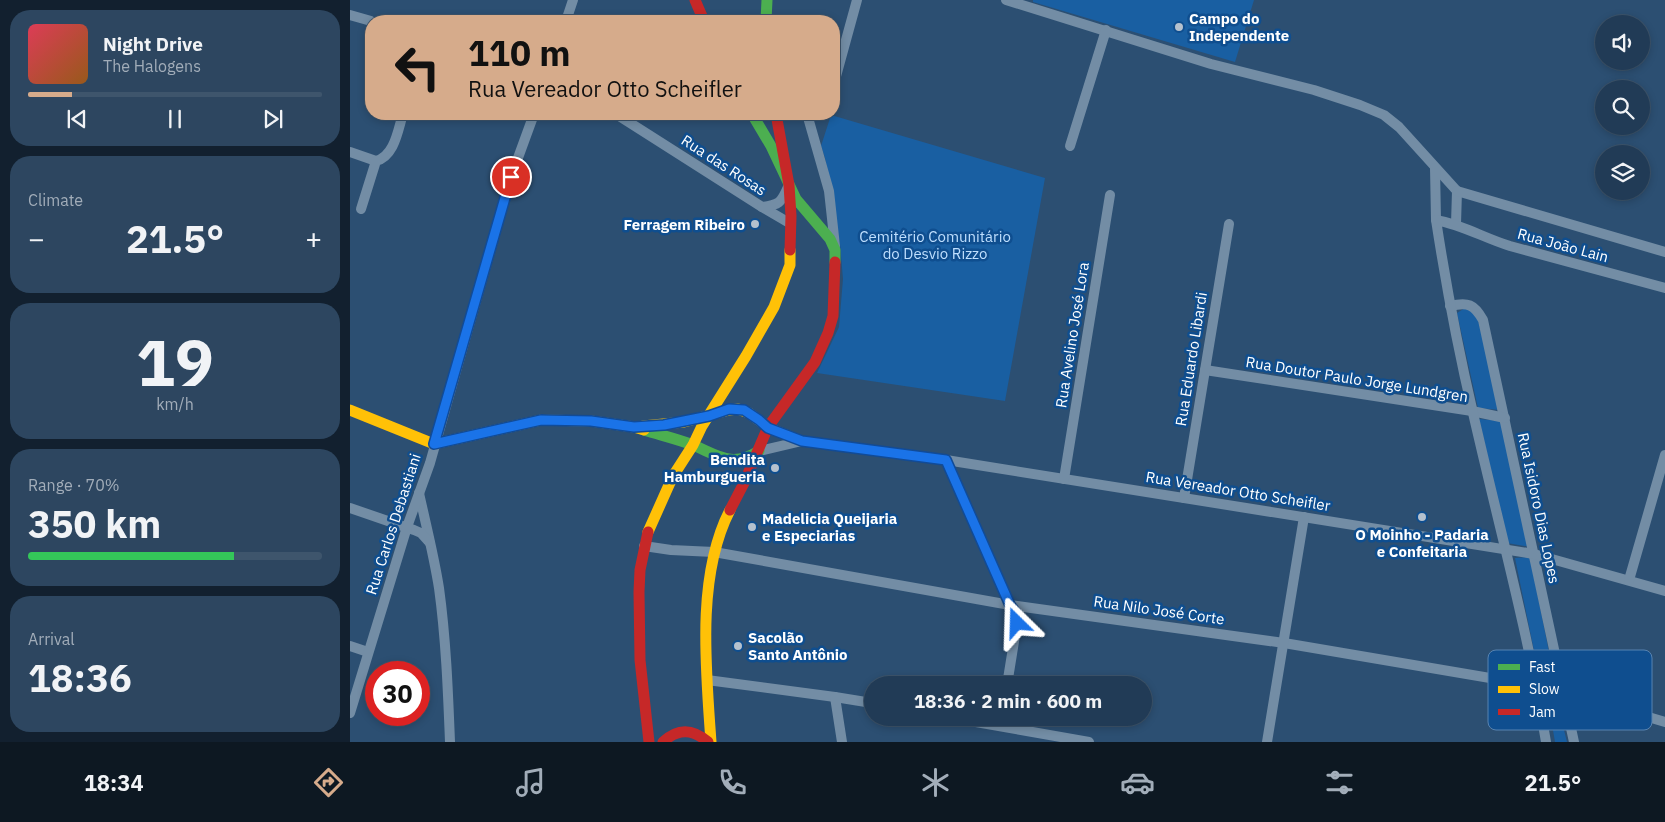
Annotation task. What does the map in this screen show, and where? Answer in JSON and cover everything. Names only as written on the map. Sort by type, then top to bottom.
[{"type":"street","points":[[568,15],[573,0]]},
{"type":"street","points":[[695,0],[701,15]]},
{"type":"street","points":[[767,15],[768,0]]},
{"type":"street","points":[[840,62],[857,0]]},
{"type":"street","points":[[1006,0],[1211,64],[1314,90],[1384,115],[1399,127],[1457,191],[1456,224],[1436,220]]},
{"type":"street","points":[[350,15],[365,19]]},
{"type":"street","points":[[1070,146],[1106,30]]},
{"type":"street","points":[[350,152],[376,161],[382,159],[389,153],[401,120]]},
{"type":"street","name":"Rua Carlos Debastiani","points":[[350,713],[407,527],[430,462],[511,177],[532,120]]},
{"type":"street","name":"Rua das Rosas","points":[[625,120],[762,207],[791,220]]},
{"type":"street","points":[[756,120],[771,146],[796,199],[830,239],[835,250]]},
{"type":"street","points":[[649,742],[640,660],[639,592],[644,546],[673,476],[774,307],[790,265],[791,220],[789,185],[777,120]]},
{"type":"street","points":[[710,742],[707,623],[710,574],[714,552],[725,520],[759,451],[768,428],[815,362],[828,333],[833,316],[835,250],[829,192],[809,120]]},
{"type":"street","points":[[361,209],[376,161]]},
{"type":"street","points":[[1435,168],[1436,220],[1450,306],[1472,411],[1529,650]]},
{"type":"street","points":[[762,207],[776,205],[782,200],[789,185]]},
{"type":"street","name":"Rua João Lain","points":[[1457,191],[1665,252]]},
{"type":"street","name":"Rua Avelino José Lora","points":[[1064,479],[1110,195]]},
{"type":"street","points":[[791,220],[804,223],[830,239]]},
{"type":"street","name":"Rua Eduardo Libardi","points":[[1184,498],[1228,224]]},
{"type":"street","name":"Rua João Lain","points":[[1456,224],[1488,239],[1510,246],[1665,288]]},
{"type":"street","name":"Rua Isidoro Dias Lopes","points":[[1450,306],[1469,304],[1477,310],[1483,320],[1555,650]]},
{"type":"street","name":"Rua Doutor Paulo Jorge Lundgren","points":[[1205,370],[1472,411],[1504,418]]},
{"type":"street","name":"Rua Vereador Otto Scheifler","points":[[634,427],[664,425],[709,416],[729,409],[744,410],[768,428],[802,441],[946,460],[1534,554],[1665,591]]},
{"type":"street","points":[[350,410],[434,444],[541,420],[591,421],[634,427]]},
{"type":"street","name":"Rua Vereador Otto Scheifler","points":[[634,427],[693,445],[728,459],[738,460],[748,458],[759,451],[802,441]]},
{"type":"street","points":[[1629,580],[1665,455]]},
{"type":"street","points":[[946,460],[1010,605],[1016,613],[1017,623],[1008,676]]},
{"type":"street","points":[[419,492],[439,588],[446,654],[450,742]]},
{"type":"street","points":[[350,508],[421,533],[431,544]]},
{"type":"street","points":[[1267,742],[1304,517]]},
{"type":"street","name":"Rua Nilo José Corte","points":[[644,546],[670,550],[714,552],[1010,605],[1284,643],[1488,678]]},
{"type":"street","points":[[350,646],[368,652]]},
{"type":"street","points":[[707,680],[864,702]]},
{"type":"street","points":[[835,697],[842,742]]},
{"type":"street","name":"Rua Nilo José Corte","points":[[1652,718],[1665,722]]},
{"type":"street","points":[[1018,726],[1090,742]]},
{"type":"street","points":[[663,742],[668,737],[681,732],[697,734],[710,742]]},
{"type":"green space","name":"Campo do Independente","points":[[1033,0],[1254,0],[1235,62],[1033,2]]},
{"type":"green space","name":"Cemitério Comunitário do Desvio Rizzo","points":[[840,118],[1045,178],[1005,401],[817,373],[839,327],[843,279],[840,244],[825,158],[821,146],[829,120],[840,120]]},
{"type":"green space","points":[[1465,308],[1476,311],[1500,410],[1478,408],[1457,313]]},
{"type":"green space","points":[[1479,419],[1502,421],[1531,547],[1507,543]]},
{"type":"green space","points":[[1530,557],[1549,650],[1534,650],[1515,558]]},
{"type":"green space","points":[[1553,730],[1564,730],[1567,742],[1555,742]]},
{"type":"traffic: fast","points":[[766,15],[767,0]]},
{"type":"traffic: fast","points":[[756,120],[771,146],[796,199],[830,239],[835,250],[835,262]]},
{"type":"traffic: fast","points":[[644,430],[693,445],[726,458],[741,459],[759,451]]},
{"type":"traffic: slow","points":[[648,532],[673,476],[774,307],[790,265],[790,250]]},
{"type":"traffic: slow","points":[[643,426],[684,422],[738,409],[749,413],[768,427]]},
{"type":"traffic: slow","points":[[350,410],[434,444],[541,420],[591,421],[644,430]]},
{"type":"traffic: slow","points":[[711,742],[706,654],[708,593],[712,564],[719,536],[730,510]]},
{"type":"traffic: jam","points":[[695,0],[701,15]]},
{"type":"traffic: jam","points":[[777,120],[789,185],[791,216],[790,250]]},
{"type":"traffic: jam","points":[[730,510],[768,427],[815,362],[828,333],[833,316],[835,262]]},
{"type":"traffic: jam","points":[[648,532],[640,570],[639,592],[640,660],[649,742]]},
{"type":"traffic: jam","points":[[663,742],[680,732],[697,735],[708,742]]},
{"type":"place","name":"Campo do Independente","points":[[1179,27]]},
{"type":"place","name":"Ferragem Ribeiro","points":[[755,224]]},
{"type":"place","name":"Bendita Hamburgueria","points":[[775,468]]},
{"type":"place","name":"O Moinho - Padaria e Confeitaria","points":[[1422,517]]},
{"type":"place","name":"Madelicia Queijaria e Especiarias","points":[[752,527]]},
{"type":"place","name":"Sacolão Santo Antônio","points":[[738,646]]},
{"type":"route","points":[[511,177],[434,444],[541,420],[591,421],[634,427],[664,425],[709,416],[729,409],[744,410],[768,428],[802,441],[946,460],[1010,605],[1016,613],[1017,623]]}]
